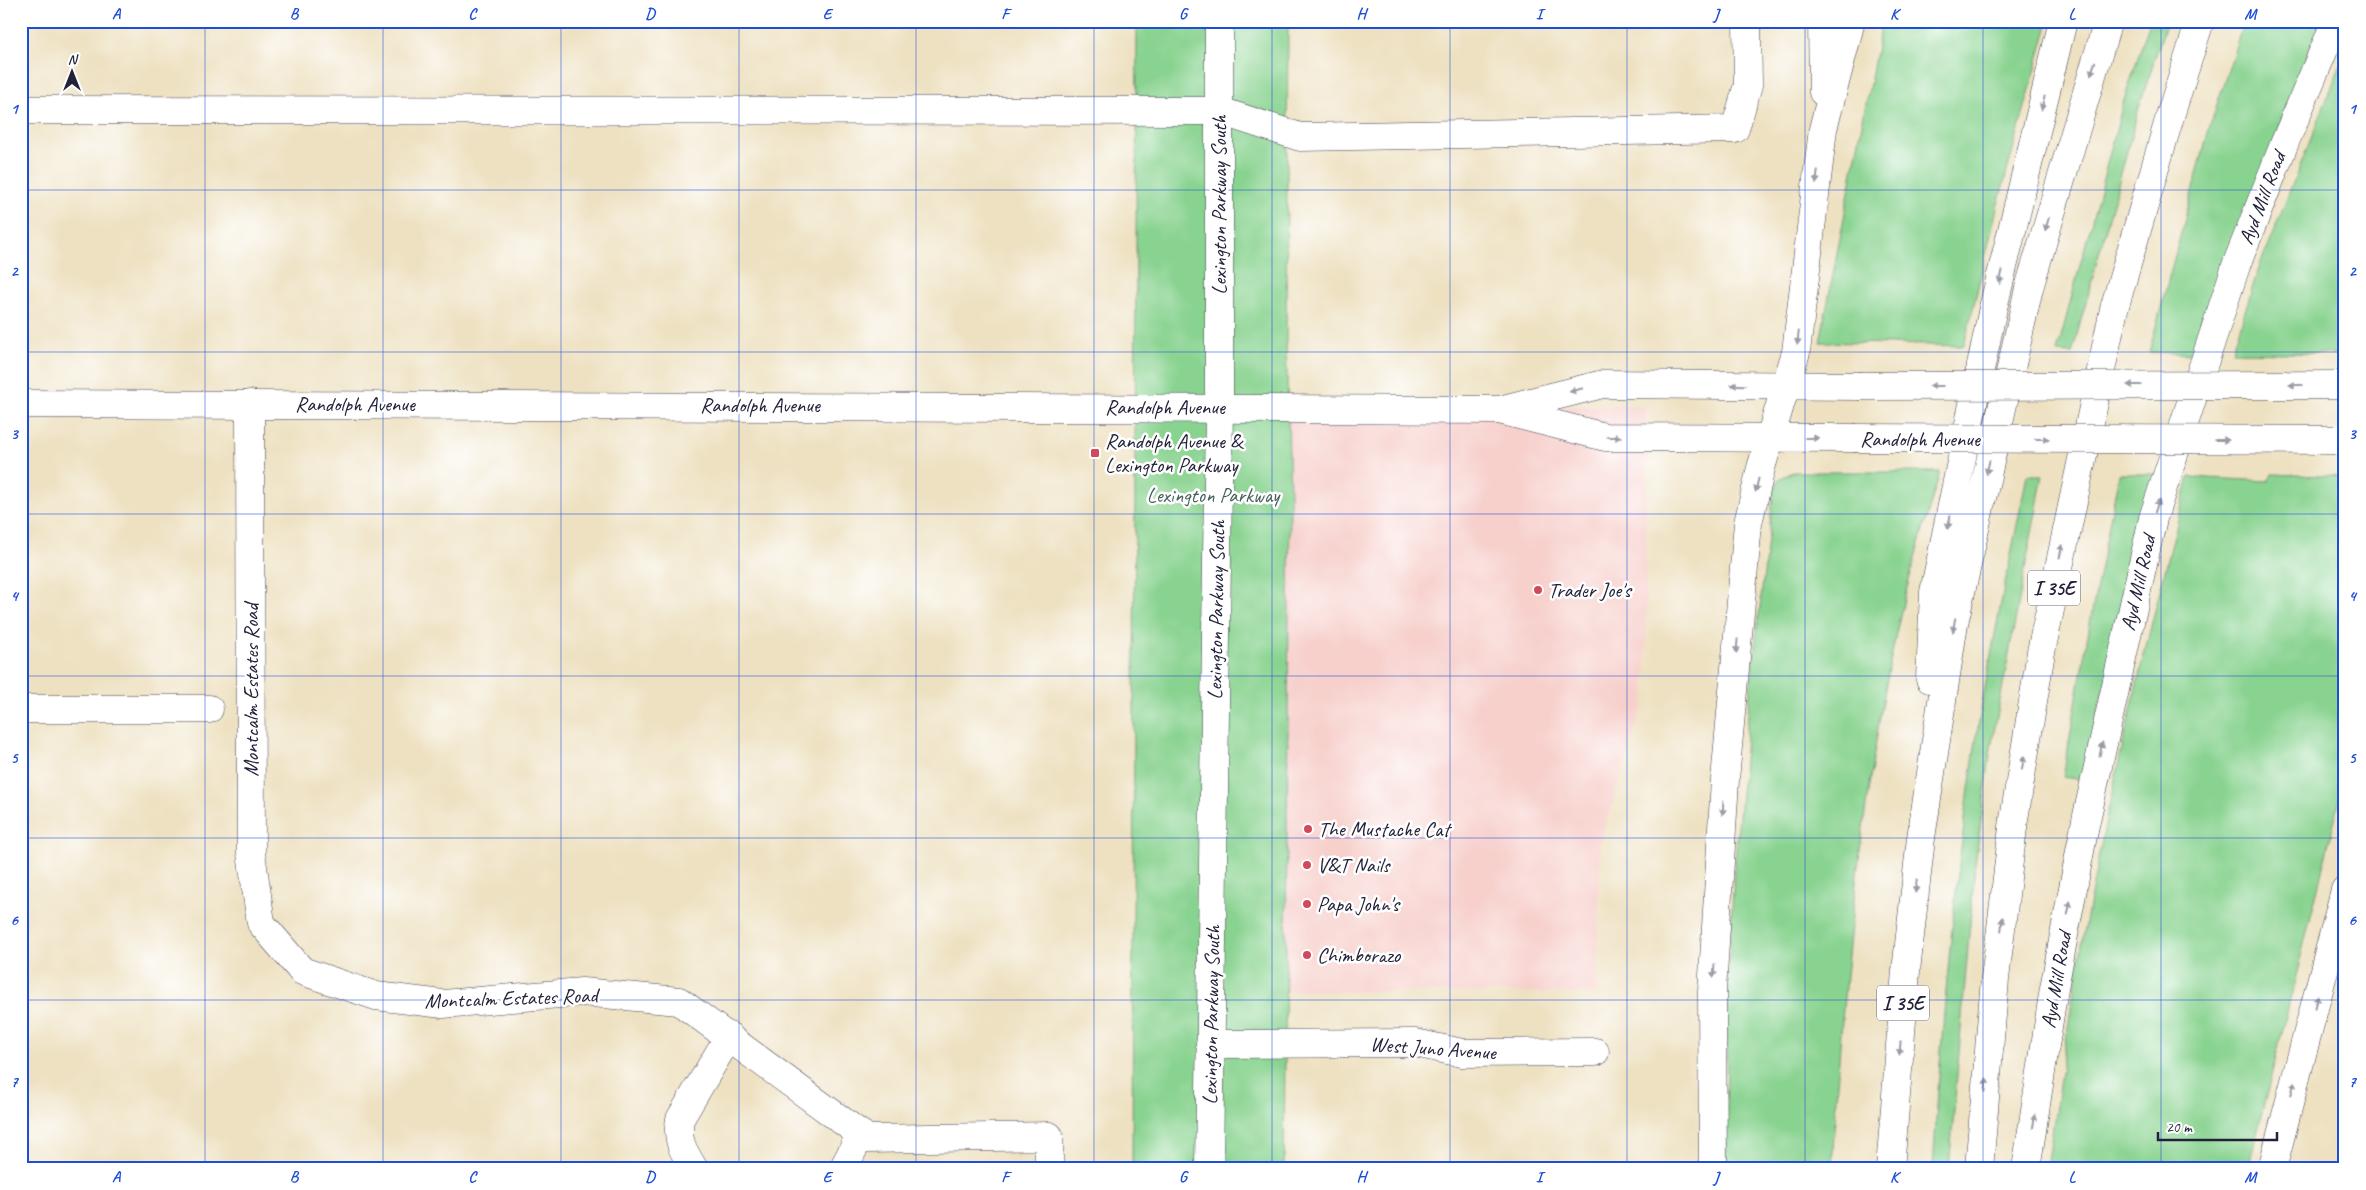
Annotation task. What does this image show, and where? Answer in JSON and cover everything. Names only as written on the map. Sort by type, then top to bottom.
[{"type":"main road","name":"Lexington Parkway South","points":[[1209,1169],[1219,407],[1219,21]]},
{"type":"main road","points":[[21,110],[1220,111],[1300,137],[1735,129],[1748,85],[1747,21]]},
{"type":"main road","points":[[1713,1169],[1712,992],[1725,780],[1748,523],[1770,438],[1796,352],[1823,129],[1822,21]]},
{"type":"main road","points":[[1823,129],[1851,21]]},
{"type":"main road","points":[[1922,838],[1934,592],[1994,308],[2063,21]]},
{"type":"main road","name":"I 35E","points":[[1890,1169],[1906,971],[1922,838],[1954,623],[2026,297],[2084,96],[2108,21]]},
{"type":"main road","name":"I 35E","points":[[1979,1169],[1995,979],[2014,819],[2041,652],[2114,309],[2170,113],[2200,21]]},
{"type":"main road","name":"Ayd Mill Road","points":[[2026,1169],[2054,988],[2085,825],[2153,518],[2237,263],[2336,21]]},
{"type":"main road","name":"Randolph Avenue","points":[[1499,410],[1603,384],[1858,386],[2345,385]]},
{"type":"main road","name":"Randolph Avenue","points":[[21,404],[1219,407],[1499,410],[1605,437],[2340,440]]},
{"type":"main road","name":"Montcalm Estates Road","points":[[250,404],[251,853],[261,923],[302,971],[376,996],[444,1004],[582,992],[680,1001],[730,1036],[867,1139],[1049,1136],[1049,1169]]},
{"type":"main road","points":[[21,709],[209,710]]},
{"type":"main road","points":[[2272,1169],[2345,890]]},
{"type":"main road","points":[[694,1169],[680,1146],[678,1132],[680,1119],[730,1036]]},
{"type":"main road","name":"West Juno Avenue","points":[[1210,1044],[1415,1043],[1462,1053],[1595,1052]]},
{"type":"main road","points":[[843,1169],[861,1134]]},
{"type":"shaded area","points":[[1646,406],[1646,694],[1600,843],[1597,993],[1285,991],[1290,494],[1288,408]]},
{"type":"green space","name":"Lexington Parkway","points":[[1137,21],[1288,21],[1286,340],[1290,494],[1284,1169],[1132,1169]]},
{"type":"green space","points":[[1882,21],[2049,21],[1998,204],[1964,346],[1820,342]]},
{"type":"green space","points":[[2150,21],[2167,21],[2140,104],[2072,353],[2057,352],[2124,100]]},
{"type":"green space","points":[[2244,21],[2323,21],[2299,73],[2196,354],[2149,352],[2209,129]]},
{"type":"green space","points":[[2345,54],[2345,354],[2232,352],[2258,270]]},
{"type":"green space","points":[[1793,472],[1940,472],[1901,611],[1879,721],[1869,785],[1846,976],[1832,1169],[1726,1169],[1727,996],[1734,873],[1751,681],[1774,490],[1779,479]]},
{"type":"green space","points":[[2119,474],[2158,474],[2081,780],[2063,777]]},
{"type":"green space","points":[[2272,474],[2345,477],[2345,779],[2248,1169],[2047,1169],[2082,943],[2110,802],[2161,585],[2189,477],[2268,481]]},
{"type":"green space","points":[[2027,475],[2043,475],[1991,748],[1975,865],[1949,1169],[1933,1169],[1949,957],[1967,799],[1986,679]]},
{"type":"place","name":"Randolph Avenue & Lexington Parkway","points":[[1095,453]]},
{"type":"place","name":"Trader Joe's","points":[[1538,590]]},
{"type":"place","name":"The Mustache Cat","points":[[1308,829]]},
{"type":"place","name":"V&T Nails","points":[[1307,865]]},
{"type":"place","name":"Papa John's","points":[[1307,904]]},
{"type":"place","name":"Chimborazo","points":[[1307,955]]}]
